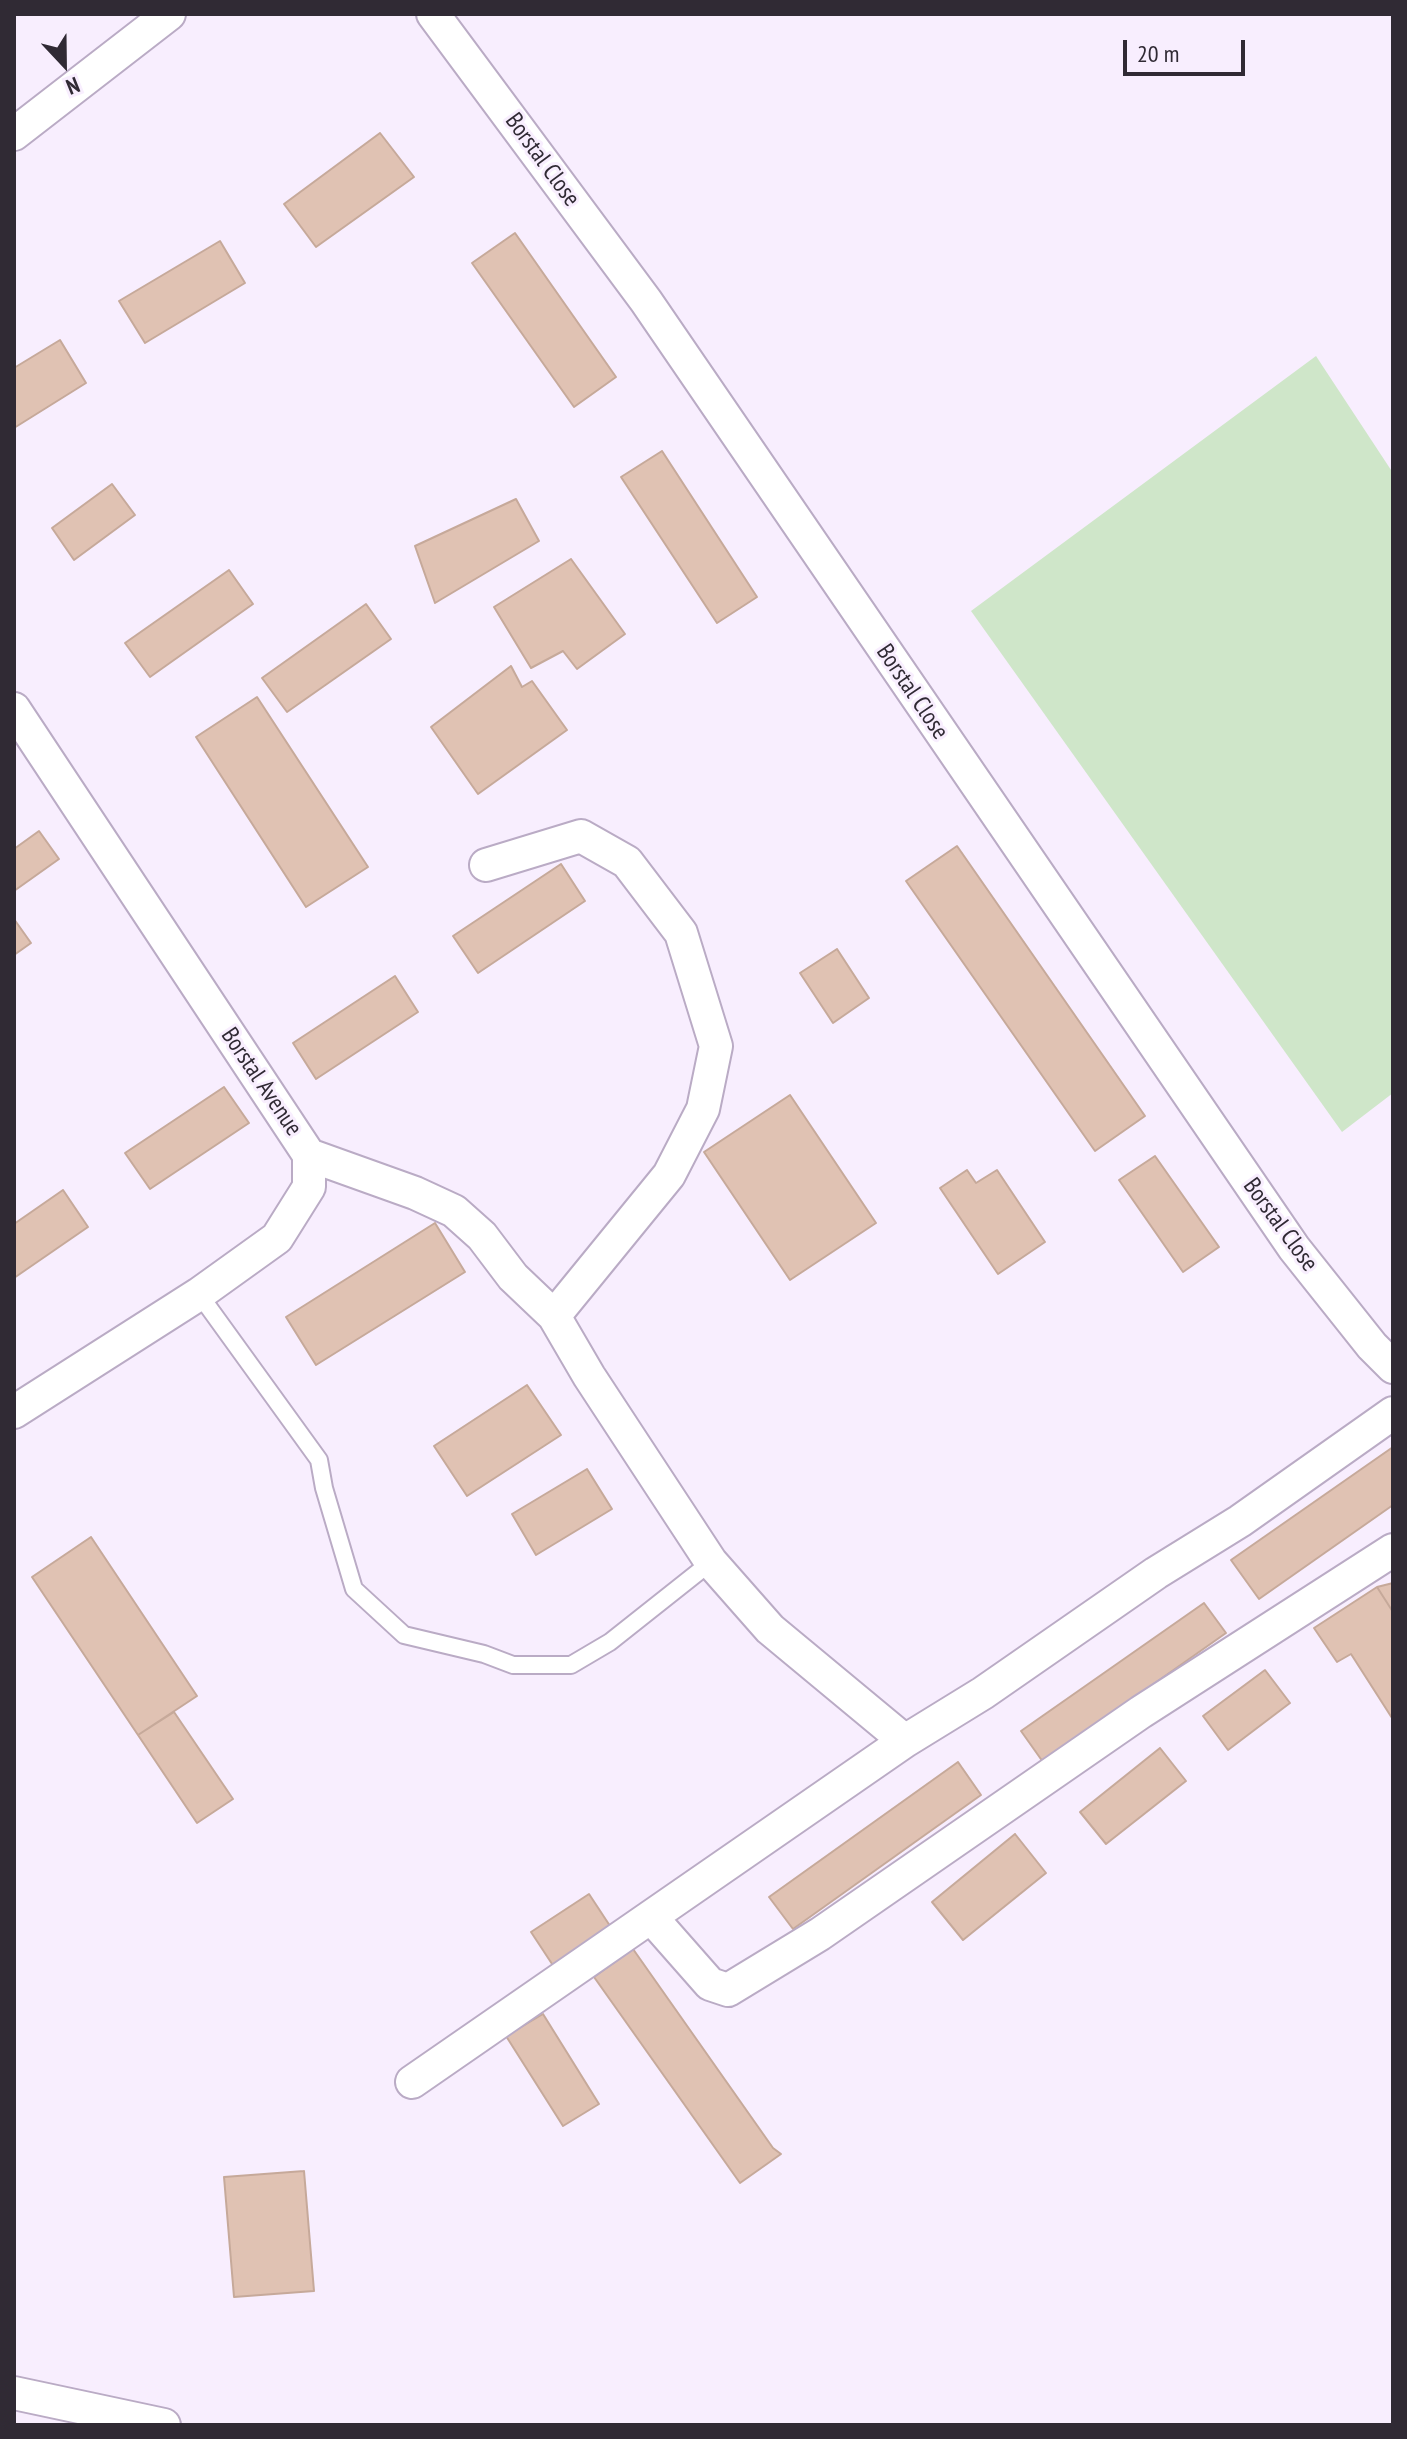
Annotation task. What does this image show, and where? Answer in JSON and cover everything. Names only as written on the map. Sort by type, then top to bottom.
[{"type":"street","points":[[14,134],[169,14]]},
{"type":"street","name":"Borstal Close","points":[[433,14],[646,301],[1294,1248],[1372,1346],[1393,1367]]},
{"type":"street","name":"Borstal Avenue","points":[[14,709],[309,1155],[309,1187],[277,1238],[199,1294],[14,1412]]},
{"type":"street","points":[[486,865],[581,836],[627,862],[681,933],[716,1046],[703,1109],[669,1175],[554,1316]]},
{"type":"street","points":[[309,1155],[415,1193],[454,1211],[482,1236],[513,1277],[554,1316],[589,1376],[711,1562],[770,1629],[905,1741]]},
{"type":"street","points":[[412,2082],[905,1741],[983,1693],[1156,1573],[1240,1521],[1393,1413]]},
{"type":"street","points":[[651,1917],[710,1984],[728,1990],[820,1934],[1141,1712],[1393,1550]]},
{"type":"street","points":[[14,2393],[164,2425]]},
{"type":"lane","points":[[199,1294],[319,1460],[324,1488],[354,1589],[404,1635],[451,1645],[513,1665],[571,1665],[610,1642],[711,1562]]},
{"type":"green space","points":[[1316,356],[1393,473],[1393,1093],[1342,1132],[971,611]]},
{"type":"building","points":[[380,133],[414,177],[316,247],[284,204]]},
{"type":"building","points":[[515,233],[616,377],[574,407],[472,263]]},
{"type":"building","points":[[220,241],[245,283],[145,343],[119,301]]},
{"type":"building","points":[[60,340],[86,383],[14,428],[14,368]]},
{"type":"building","points":[[662,451],[757,597],[717,623],[621,477]]},
{"type":"building","points":[[112,484],[135,515],[74,560],[52,528]]},
{"type":"building","points":[[516,499],[539,541],[435,603],[415,546]]},
{"type":"building","points":[[571,559],[625,634],[577,669],[563,651],[531,668],[494,607]]},
{"type":"building","points":[[229,570],[253,604],[150,677],[125,643]]},
{"type":"building","points":[[366,604],[391,639],[287,712],[262,678]]},
{"type":"building","points":[[511,666],[522,687],[532,681],[567,730],[478,794],[431,727]]},
{"type":"building","points":[[257,697],[368,867],[306,907],[196,737]]},
{"type":"building","points":[[39,831],[59,859],[14,891],[14,849]]},
{"type":"building","points":[[957,846],[1145,1116],[1095,1151],[906,881]]},
{"type":"building","points":[[561,864],[585,901],[478,973],[453,936]]},
{"type":"building","points":[[14,919],[31,943],[14,955]]},
{"type":"building","points":[[837,949],[869,998],[833,1023],[800,973]]},
{"type":"building","points":[[395,976],[418,1012],[316,1079],[293,1043]]},
{"type":"building","points":[[224,1087],[249,1123],[150,1189],[125,1153]]},
{"type":"building","points":[[790,1095],[876,1223],[790,1280],[704,1152]]},
{"type":"building","points":[[1155,1156],[1219,1247],[1183,1272],[1119,1180]]},
{"type":"building","points":[[967,1170],[976,1183],[997,1170],[1045,1242],[998,1274],[940,1188]]},
{"type":"building","points":[[63,1190],[88,1227],[14,1278],[14,1224]]},
{"type":"building","points":[[435,1223],[465,1272],[316,1365],[286,1317]]},
{"type":"building","points":[[527,1385],[561,1435],[467,1496],[434,1446]]},
{"type":"building","points":[[1393,1447],[1393,1505],[1259,1599],[1231,1560]]},
{"type":"building","points":[[587,1469],[612,1509],[536,1555],[512,1514]]},
{"type":"building","points":[[91,1537],[197,1696],[138,1735],[32,1577]]},
{"type":"building","points":[[1393,1583],[1393,1612],[1377,1587]]},
{"type":"building","points":[[1377,1587],[1393,1612],[1392,1718],[1351,1654],[1337,1662],[1314,1628]]},
{"type":"building","points":[[1204,1603],[1226,1633],[1043,1762],[1021,1731]]},
{"type":"building","points":[[1265,1670],[1290,1703],[1228,1750],[1203,1716]]},
{"type":"building","points":[[174,1712],[233,1799],[197,1823],[138,1735]]},
{"type":"building","points":[[1160,1748],[1186,1781],[1106,1844],[1080,1812]]},
{"type":"building","points":[[958,1762],[981,1795],[793,1929],[769,1897]]},
{"type":"building","points":[[1015,1834],[1046,1873],[963,1940],[932,1902]]},
{"type":"building","points":[[589,1894],[616,1935],[558,1973],[531,1932]]},
{"type":"building","points":[[633,1949],[773,2148],[781,2154],[740,2183],[594,1977]]},
{"type":"building","points":[[543,2014],[599,2104],[563,2126],[506,2036]]},
{"type":"building","points":[[304,2171],[314,2291],[234,2297],[224,2177]]}]
